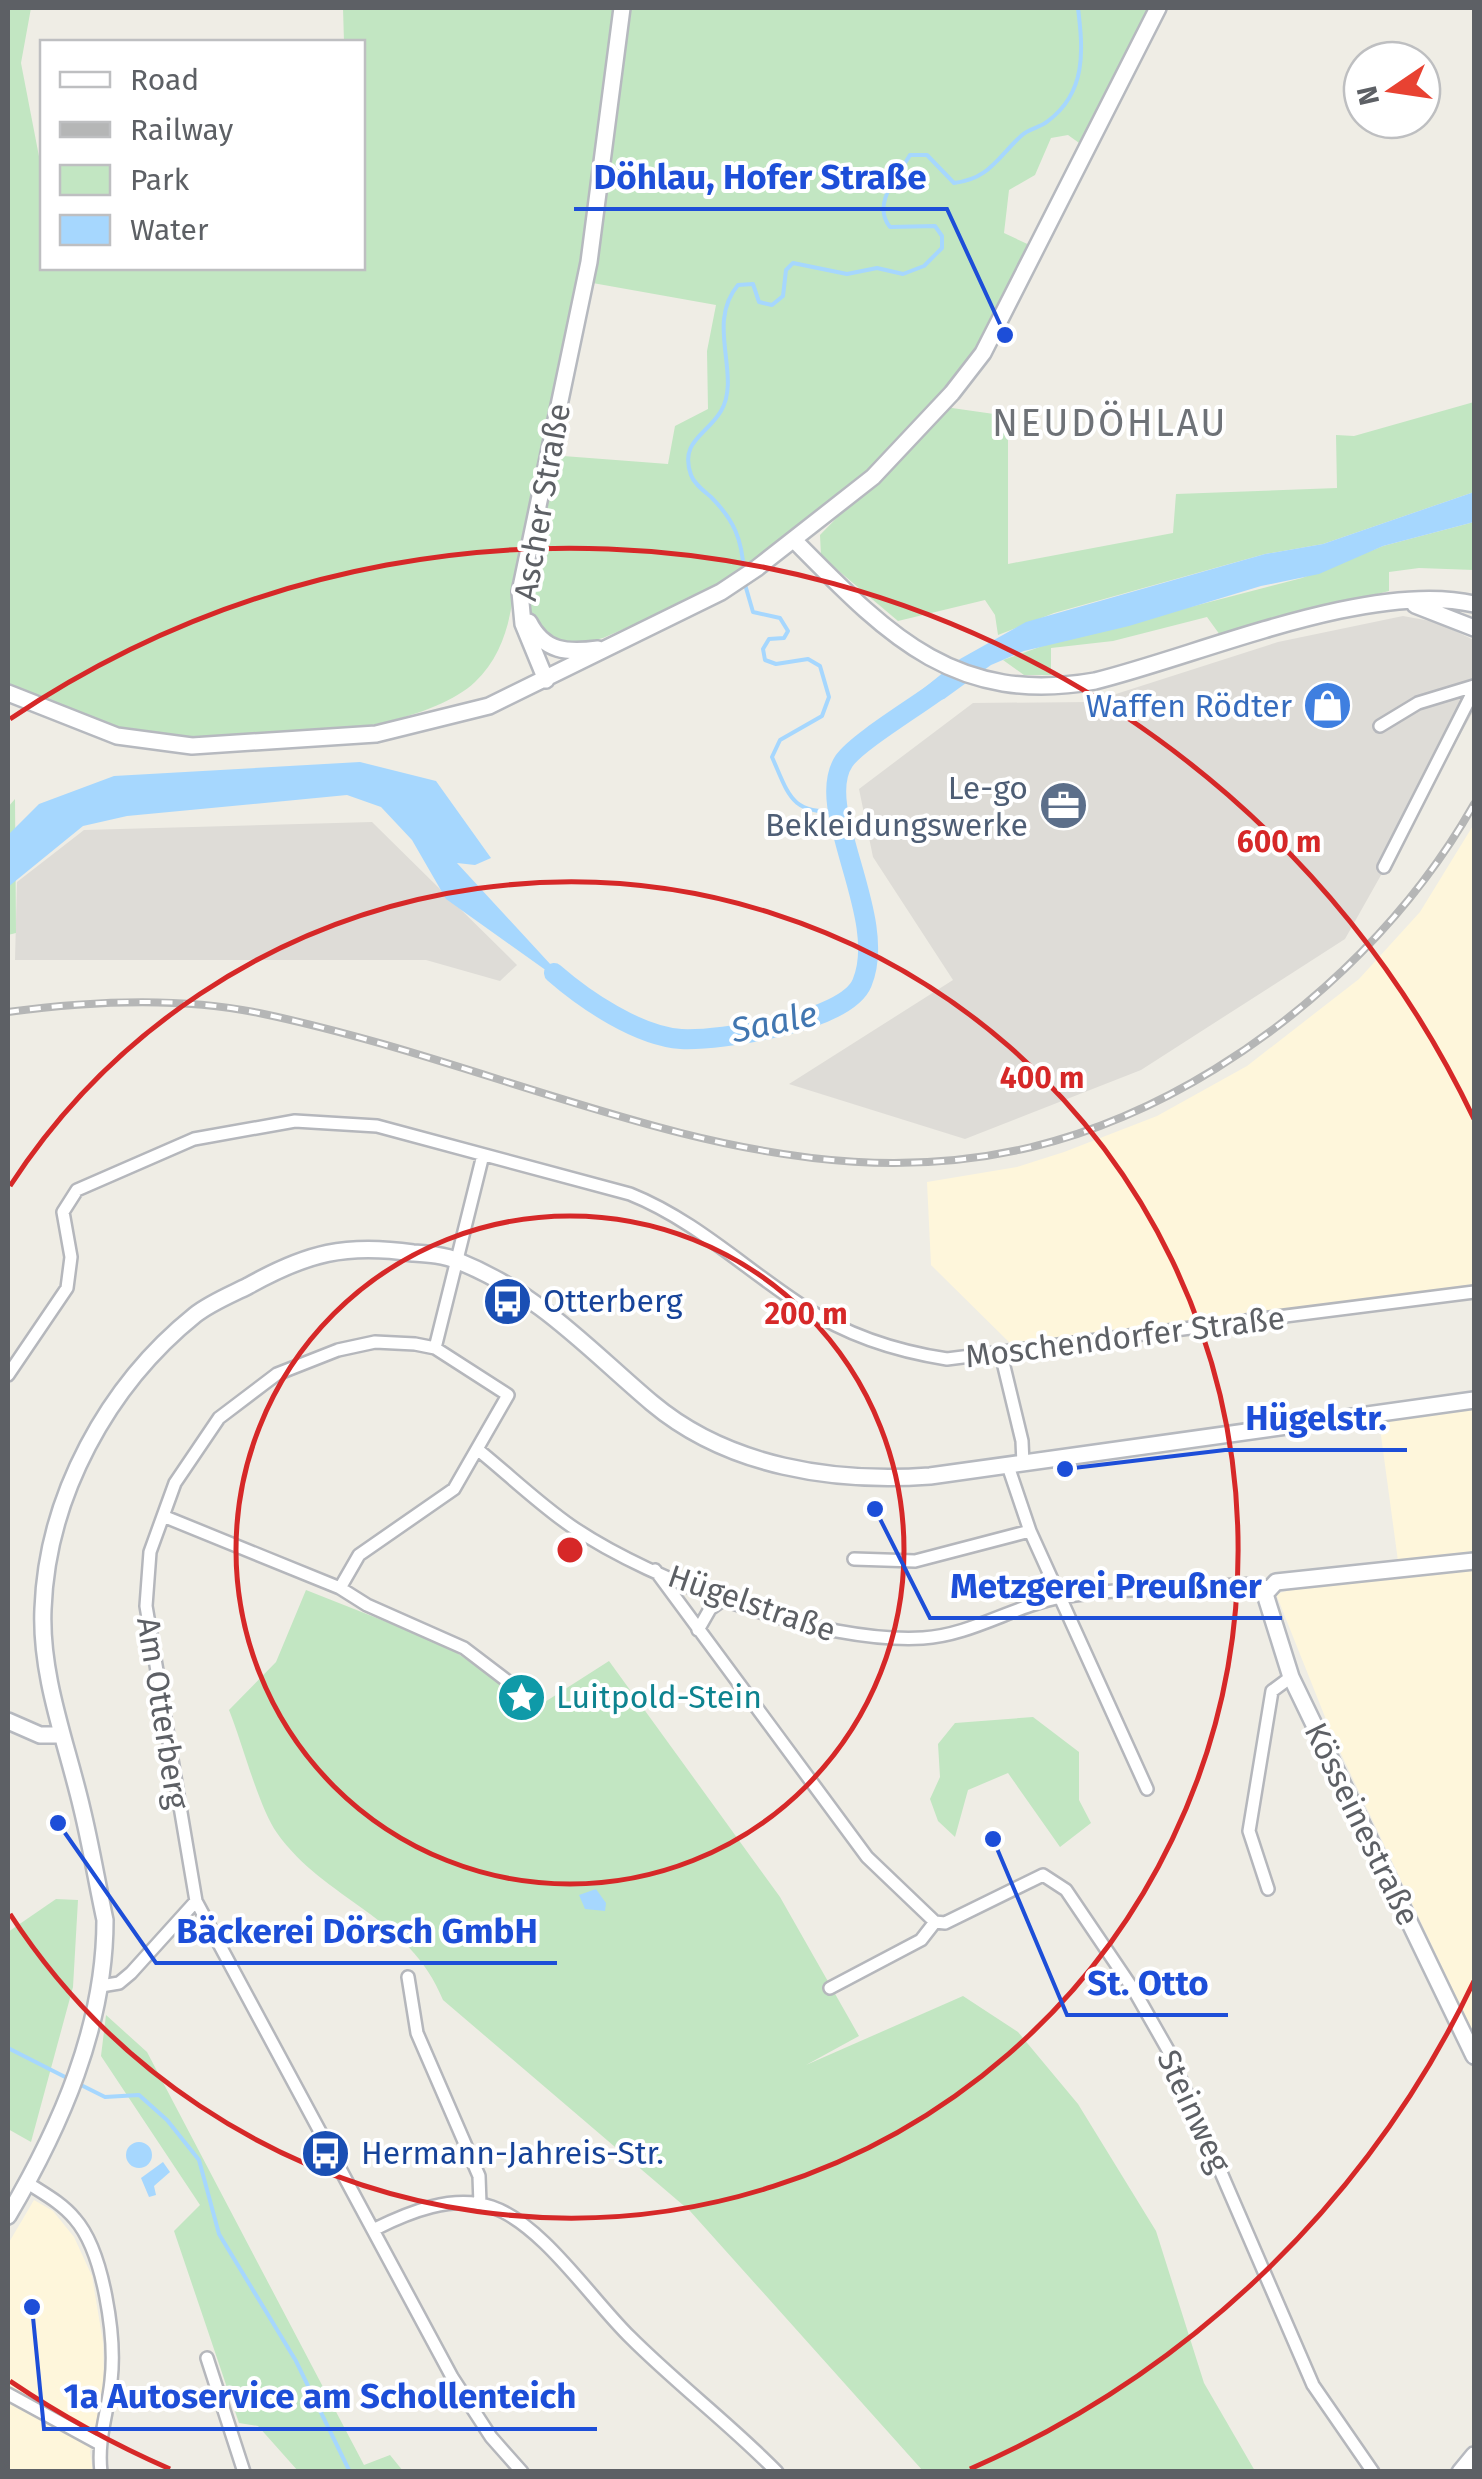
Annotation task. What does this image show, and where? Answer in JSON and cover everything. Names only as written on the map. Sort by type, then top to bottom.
[{"type":"street","name":"Ascher Straße","points":[[546,680],[523,624],[520,592],[589,262],[622,8]]},
{"type":"street","points":[[8,693],[118,736],[192,746],[256,745],[376,734],[490,706],[721,592],[794,540],[903,447],[983,353],[1158,8]]},
{"type":"street","points":[[794,540],[854,600],[920,654],[965,676],[1005,686],[1051,687],[1096,681],[1345,611],[1436,599],[1474,604]]},
{"type":"street","points":[[520,592],[541,641],[569,652],[612,648]]},
{"type":"street","points":[[1406,603],[1474,628]]},
{"type":"street","points":[[1380,726],[1418,703],[1474,688]]},
{"type":"street","points":[[1384,867],[1474,688]]},
{"type":"street","name":"Moschendorfer Straße","points":[[8,1376],[67,1288],[70,1258],[64,1222],[66,1204],[77,1190],[112,1171],[194,1139],[295,1122],[377,1126],[664,1208],[806,1308],[877,1344],[947,1359],[1474,1292]]},
{"type":"street","points":[[435,1348],[483,1155]]},
{"type":"street","points":[[8,2216],[69,2096],[101,1986],[105,1920],[62,1736],[42,1611],[57,1524],[91,1439],[160,1346],[198,1313],[278,1269],[324,1252],[366,1246],[456,1260],[552,1312],[653,1404],[698,1434],[784,1468],[868,1481],[1015,1465],[1474,1400]]},
{"type":"street","name":"Am Otterberg","points":[[477,1448],[508,1395],[435,1348],[375,1342],[338,1350],[277,1374],[219,1418],[175,1483],[150,1552],[147,1622],[196,1901],[452,2377],[492,2438],[522,2472]]},
{"type":"street","points":[[1001,1354],[1022,1441],[1015,1465],[1030,1532],[1147,1789]]},
{"type":"street","points":[[340,1588],[347,1570],[373,1543],[454,1489],[477,1448]]},
{"type":"street","name":"Hügelstraße","points":[[477,1448],[573,1527],[655,1570],[724,1599],[862,1638],[926,1638],[979,1626],[1060,1597],[1252,1584],[1268,1588]]},
{"type":"street","points":[[163,1516],[340,1588],[367,1605],[464,1648],[536,1703]]},
{"type":"street","points":[[854,1559],[915,1561],[1030,1532]]},
{"type":"street","points":[[1268,1588],[1276,1582],[1474,1561]]},
{"type":"street","points":[[655,1570],[867,1857],[935,1922]]},
{"type":"street","name":"Kösseinestraße","points":[[1268,1588],[1276,1642],[1291,1677],[1474,2056]]},
{"type":"street","points":[[698,1630],[710,1610],[724,1599]]},
{"type":"street","points":[[1268,1889],[1253,1853],[1250,1809],[1272,1691],[1291,1677]]},
{"type":"street","points":[[8,1721],[40,1735],[62,1736]]},
{"type":"street","name":"Steinweg","points":[[830,1988],[921,1940],[935,1922],[945,1923],[1043,1875],[1066,1890],[1135,1992],[1168,2050],[1314,2385],[1374,2472]]},
{"type":"street","points":[[101,1986],[119,1983],[196,1901]]},
{"type":"street","points":[[408,1977],[417,2034],[479,2176],[480,2204]]},
{"type":"street","points":[[26,2182],[74,2217],[92,2244],[112,2352],[112,2377],[98,2442],[101,2472]]},
{"type":"street","points":[[375,2230],[428,2207],[480,2204],[495,2208],[547,2246],[631,2338],[776,2472]]},
{"type":"street","points":[[207,2358],[244,2472]]},
{"type":"street","points":[[8,2394],[98,2442]]},
{"type":"street","points":[[1460,2472],[1474,2455]]},
{"type":"shaded area","name":"Le-go Bekleidungswerke","points":[[1403,616],[1436,622],[1474,640],[1474,710],[1345,939],[1141,1070],[965,1139],[789,1084],[953,980],[873,857],[859,789],[973,703],[1091,702],[1278,642]]},
{"type":"shaded area","points":[[372,822],[517,965],[500,981],[426,960],[15,960],[17,882],[84,830]]},
{"type":"shaded area","points":[[1474,824],[1474,1284],[1017,1350],[931,1265],[927,1182],[1017,1167],[1064,1152],[1157,1116],[1247,1066],[1359,979],[1420,912]]},
{"type":"shaded area","points":[[1474,1391],[1474,2034],[1333,1737],[1276,1594],[1398,1561],[1377,1406]]},
{"type":"shaded area","points":[[34,2200],[53,2211],[74,2237],[92,2276],[103,2342],[104,2384],[90,2452],[93,2471],[8,2472],[8,2244]]},
{"type":"green space","points":[[8,8],[31,8],[21,63],[40,162],[40,270],[365,270],[365,40],[344,40],[343,8],[1155,8],[1082,145],[1068,135],[1051,138],[1035,175],[1009,190],[1004,233],[1036,248],[945,407],[1008,416],[1008,564],[1173,533],[1176,494],[1337,488],[1336,435],[1354,436],[1474,402],[1474,492],[1323,544],[1265,554],[1054,613],[998,635],[995,615],[985,600],[898,621],[821,556],[820,535],[890,463],[725,585],[603,638],[563,648],[537,627],[515,571],[506,631],[486,671],[445,702],[405,717],[305,735],[202,738],[121,729],[8,685]],"holes":[[[587,282],[716,305],[707,351],[708,409],[675,426],[668,464],[550,455]]]},
{"type":"green space","points":[[1474,522],[1474,570],[1419,568],[1389,572],[1389,591],[1220,635],[1207,617],[1113,641],[1051,648],[1051,675],[1024,675],[1003,660],[1048,644],[1302,578],[1383,546]]},
{"type":"green space","points":[[15,799],[16,933],[8,935],[8,807]]},
{"type":"green space","points":[[306,1590],[445,1645],[537,1707],[609,1661],[780,1897],[859,2036],[806,2065],[963,1996],[1018,2032],[1078,2104],[1156,2231],[1204,2383],[1255,2471],[923,2471],[690,2211],[443,2000],[410,1948],[318,1876],[277,1833],[257,1792],[229,1710],[276,1662]]},
{"type":"green space","points":[[1033,1717],[1079,1752],[1079,1800],[1091,1823],[1060,1847],[1008,1773],[968,1790],[955,1837],[938,1821],[930,1799],[940,1777],[938,1744],[955,1723]]},
{"type":"green space","points":[[56,1899],[78,1900],[73,1987],[31,2142],[8,2129],[8,1932]]},
{"type":"green space","points":[[106,2015],[147,2052],[364,2465],[390,2455],[403,2471],[298,2471],[258,2426],[239,2423],[174,2231],[200,2205],[101,2056]]},
{"type":"water","points":[[1474,492],[1474,522],[1383,546],[1319,574],[1261,586],[1129,626],[1024,651],[991,665],[944,699],[897,710],[960,659],[1026,622],[1265,554],[1323,544]]},
{"type":"water","points":[[360,762],[436,781],[491,858],[475,865],[457,863],[575,991],[446,899],[412,840],[381,807],[347,795],[127,816],[83,826],[8,887],[8,835],[39,804],[114,776]]},
{"type":"water","points":[[596,1889],[606,1903],[605,1911],[585,1909],[579,1895]]},
{"type":"water","points":[[139,2142],[148,2146],[152,2155],[148,2164],[139,2168],[130,2164],[126,2155],[130,2146]]},
{"type":"water","points":[[163,2162],[170,2172],[154,2186],[156,2195],[149,2197],[141,2178]]},
{"type":"waterway","points":[[744,572],[739,540],[731,522],[694,481],[688,463],[696,439],[721,411],[726,397],[724,316],[729,300],[738,285],[753,284],[759,302],[772,305],[783,296],[786,270],[793,263],[847,274],[877,268],[903,274],[924,266],[942,248],[942,236],[935,226],[890,227],[883,209],[893,181],[910,155],[927,155],[954,183],[976,177],[1024,133],[1061,110],[1080,69],[1078,8]]},
{"type":"waterway","points":[[744,581],[753,612],[780,618],[788,631],[784,638],[769,639],[763,649],[765,660],[776,664],[808,659],[820,666],[829,697],[822,716],[780,740],[772,757],[788,793],[801,806],[839,812]]},
{"type":"waterway","name":"Saale","points":[[554,973],[596,1005],[630,1024],[681,1039],[723,1037],[780,1026],[808,1018],[851,997],[862,983],[868,956],[860,896],[837,806],[837,781],[851,753],[941,688]]},
{"type":"waterway","points":[[8,2048],[71,2080]]},
{"type":"waterway","points":[[79,2084],[105,2097],[139,2095],[167,2120],[199,2160],[219,2234],[296,2361],[350,2472]]},
{"type":"railway","points":[[8,1012],[133,1002],[228,1008],[383,1044],[620,1117],[736,1146],[852,1162],[970,1158],[1090,1129],[1215,1069],[1254,1043],[1361,953],[1423,882],[1474,804]]},
{"type":"place","name":"Döhlau, Hofer Straße","points":[[1005,335]]},
{"type":"place","name":"Waffen Rödter","points":[[1327,706]]},
{"type":"place","name":"Le-go Bekleidungswerke","points":[[1063,806]]},
{"type":"place","name":"Otterberg","points":[[508,1301]]},
{"type":"place","name":"Hügelstr.","points":[[1065,1469]]},
{"type":"place","name":"Metzgerei Preußner","points":[[875,1509]]},
{"type":"place","name":"Luitpold-Stein","points":[[521,1697]]},
{"type":"place","name":"Bäckerei Dörsch GmbH","points":[[58,1823]]},
{"type":"place","name":"St. Otto","points":[[993,1839]]},
{"type":"place","name":"Hermann-Jahreis-Str.","points":[[326,2153]]},
{"type":"place","name":"1a Autoservice am Schollenteich","points":[[32,2307]]},
{"type":"district","name":"NEUDÖHLAU","points":[[1110,423]]}]
